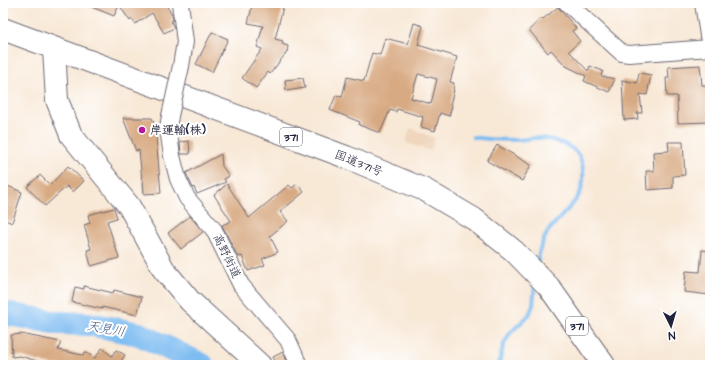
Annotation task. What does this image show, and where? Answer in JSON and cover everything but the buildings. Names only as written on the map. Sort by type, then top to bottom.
[{"type":"highway","name":"国道371号","points":[[3,29],[346,157],[424,190],[474,218],[514,252],[549,287],[604,365]]},
{"type":"highway","points":[[54,49],[57,100],[71,136],[129,206],[164,270],[190,301],[260,365]]},
{"type":"street","name":"高野街道","points":[[180,3],[186,42],[168,128],[172,156],[178,179],[187,198],[214,230],[241,284],[288,340],[299,365]]},
{"type":"street","points":[[567,3],[622,53],[629,54],[710,48],[703,3]]},
{"type":"shaded area","points":[[410,128],[435,138],[431,151],[406,143]]},
{"type":"waterway","points":[[473,137],[506,140],[544,138],[566,145],[576,152],[582,162],[583,182],[580,193],[547,233],[540,249],[537,265]]},
{"type":"waterway","points":[[499,365],[503,346],[510,333],[529,315],[533,305],[535,284]]},
{"type":"waterway","name":"天見川","points":[[3,313],[58,323],[89,324],[139,334],[202,365]]},
{"type":"place","name":"岸運輸(株)","points":[[142,130]]}]
